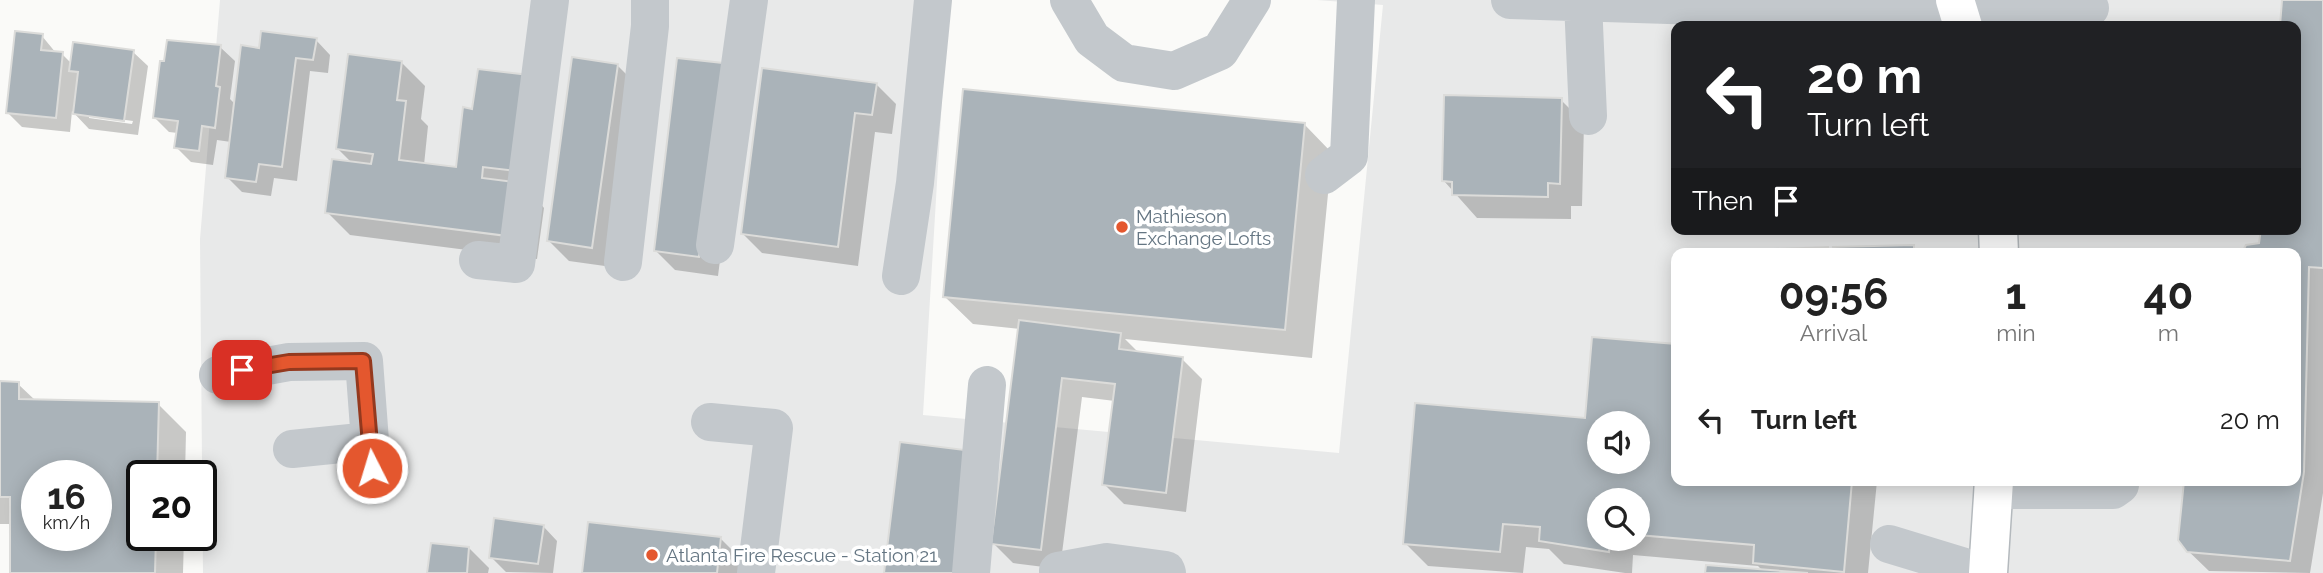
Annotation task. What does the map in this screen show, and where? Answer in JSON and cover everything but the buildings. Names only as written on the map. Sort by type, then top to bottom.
[{"type":"highway","points":[[1986,573],[1993,486]]},
{"type":"street","points":[[478,260],[516,264],[550,0]]},
{"type":"street","points":[[622,262],[650,26],[650,0]]},
{"type":"street","points":[[715,245],[749,0]]},
{"type":"street","points":[[901,276],[915,183],[933,0]]},
{"type":"street","points":[[1069,0],[1092,39],[1124,63],[1174,71],[1220,51],[1252,0]]},
{"type":"street","points":[[1324,175],[1349,156],[1356,0]]},
{"type":"street","points":[[1510,0],[1863,11],[1904,8],[1959,13],[2090,8]]},
{"type":"street","points":[[1583,2],[1588,116]]},
{"type":"street","points":[[218,375],[289,362],[363,361],[371,455],[292,449]]},
{"type":"street","points":[[971,573],[987,385]]},
{"type":"street","points":[[710,422],[774,428],[756,573]]},
{"type":"street","points":[[1993,486],[2113,490],[2118,486]]},
{"type":"street","points":[[1889,544],[1986,573]]},
{"type":"street","points":[[1058,571],[1107,562],[1166,572]]},
{"type":"shaded area","points":[[220,0],[948,0],[923,415],[1339,453],[1383,5],[1317,0],[2323,0],[2323,573],[203,573],[203,551],[217,551],[217,460],[202,460],[200,239]]},
{"type":"place","name":"Mathieson Exchange Lofts","points":[[1122,227]]},
{"type":"place","name":"Atlanta Fire Rescue - Station 21","points":[[652,555]]},
{"type":"route","points":[[242,370],[289,362],[363,361],[372,468]]}]
